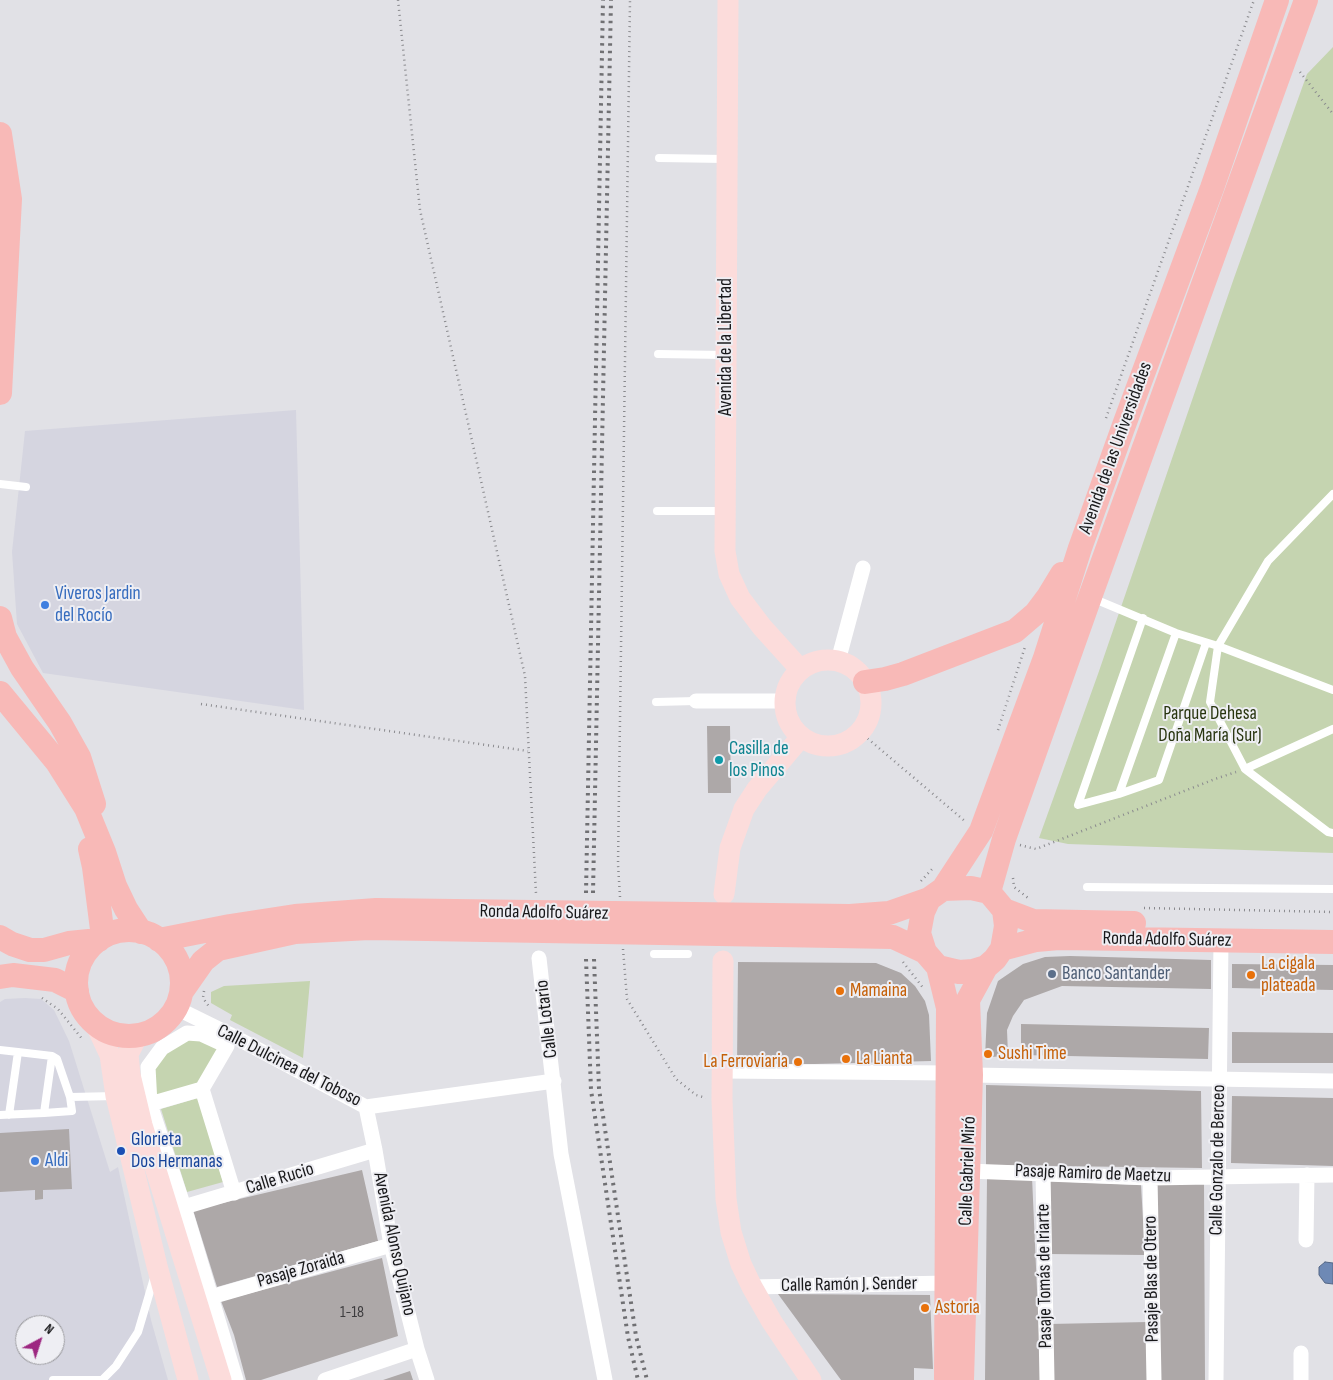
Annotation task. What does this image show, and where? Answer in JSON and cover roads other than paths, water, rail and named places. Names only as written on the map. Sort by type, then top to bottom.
[{"type":"main road","name":"Avenida de la Libertad","points":[[728,0],[724,511],[726,558],[729,574],[740,598],[762,627],[800,669]]},
{"type":"main road","name":"Avenida de las Universidades","points":[[930,891],[981,832],[1045,658],[1080,548],[1127,416],[1212,188],[1278,0]]},
{"type":"main road","name":"Avenida de las Universidades","points":[[989,892],[1004,840],[1090,597],[1306,0]]},
{"type":"main road","points":[[0,134],[10,199],[0,393]]},
{"type":"main road","points":[[0,318],[6,269]]},
{"type":"main road","points":[[865,682],[885,680],[903,674],[1015,631],[1036,613],[1080,548]]},
{"type":"main road","points":[[0,618],[5,638],[22,668],[60,723],[79,757],[96,808],[104,852]]},
{"type":"main road","points":[[824,660],[838,661],[849,665],[858,672],[865,682],[870,694],[870,708],[867,720],[860,732],[847,742],[832,746],[816,744],[801,737],[792,727],[786,714],[784,701],[786,689],[800,669],[824,660]]},
{"type":"main road","points":[[0,693],[39,739],[73,785],[86,808],[104,852],[114,886],[126,909],[150,936],[173,954],[180,968],[179,1000],[163,1025],[154,1031],[138,1035],[111,1033],[96,1025]]},
{"type":"main road","points":[[724,894],[730,848],[744,809],[757,789],[801,737]]},
{"type":"main road","points":[[73,785],[94,867],[101,939]]},
{"type":"main road","points":[[970,888],[989,892],[1004,910],[1006,926],[1002,949],[995,959],[986,967],[973,971],[959,972],[931,960],[919,933],[930,891],[970,888]]},
{"type":"main road","name":"Ronda Adolfo Suárez","points":[[760,925],[889,913],[930,891]]},
{"type":"main road","name":"Ronda Adolfo Suárez","points":[[150,936],[295,916],[376,910],[511,921],[760,925],[893,937],[931,960]]},
{"type":"main road","name":"Ronda Adolfo Suárez","points":[[1004,910],[1033,921],[1333,926]]},
{"type":"main road","name":"Ronda Adolfo Suárez","points":[[179,1000],[202,961],[218,948],[295,932],[511,921]]},
{"type":"main road","points":[[0,937],[12,944],[30,950],[44,950],[69,943],[101,939],[124,930],[150,936]]},
{"type":"main road","name":"Ronda Adolfo Suárez","points":[[1002,949],[1036,940],[1059,938],[1333,942]]},
{"type":"main road","points":[[101,939],[86,952],[81,961],[78,971],[77,991],[85,1011],[96,1025],[110,1055],[116,1096],[157,1266],[188,1380]]},
{"type":"main road","name":"Calle Gabriel Miró","points":[[931,960],[947,1002],[959,1074],[968,1170],[962,1380]]},
{"type":"main road","points":[[724,962],[722,1100],[726,1199],[732,1232],[738,1256],[752,1287],[772,1322],[811,1380]]},
{"type":"main road","name":"Calle Gabriel Miró","points":[[946,1380],[947,1283],[959,1074],[968,1000],[986,967]]},
{"type":"main road","points":[[0,977],[21,975],[55,980],[77,991]]},
{"type":"main road","points":[[138,1035],[128,1054],[130,1075],[142,1125],[221,1380]]},
{"type":"street","points":[[838,661],[863,568]]},
{"type":"street","points":[[696,701],[784,701]]},
{"type":"street","name":"Calle Gonzalo de Berceo","points":[[1216,1380],[1222,940]]},
{"type":"street","name":"Calle Lotario","points":[[539,958],[561,1154],[605,1380]]},
{"type":"street","name":"Calle Dulcinea del Toboso","points":[[179,1000],[233,1036],[366,1107],[554,1081]]},
{"type":"street","points":[[150,1104],[202,1089],[227,1046],[201,1034],[187,1034],[162,1048],[148,1066],[150,1104],[184,1207],[236,1380]]},
{"type":"street","points":[[723,1071],[1333,1081]]},
{"type":"street","points":[[202,1089],[234,1193]]},
{"type":"street","name":"Avenida Alonso Quijano","points":[[366,1107],[391,1245],[417,1349],[427,1380]]},
{"type":"street","name":"Calle Rucio","points":[[184,1207],[375,1150]]},
{"type":"street","name":"Pasaje Ramiro de Maetzu","points":[[968,1170],[1150,1178],[1333,1175]]},
{"type":"street","name":"Pasaje Tomás de Iriarte","points":[[1042,1173],[1047,1380]]},
{"type":"street","points":[[1306,1240],[1307,1175]]},
{"type":"street","name":"Pasaje Blas de Otero","points":[[1150,1178],[1154,1380]]},
{"type":"street","name":"Pasaje Zoraida","points":[[211,1297],[391,1245]]},
{"type":"street","name":"Calle Ramón J. Sender","points":[[752,1287],[947,1283]]},
{"type":"street","points":[[325,1380],[417,1349]]},
{"type":"street","points":[[1301,1380],[1302,1353]]},
{"type":"lane","points":[[659,158],[727,158]]},
{"type":"lane","points":[[658,354],[726,355]]},
{"type":"lane","points":[[0,484],[26,487]]},
{"type":"lane","points":[[1333,494],[1268,561],[1218,646],[1210,702],[1245,769],[1328,832],[1333,833]]},
{"type":"lane","points":[[657,511],[724,511]]},
{"type":"lane","points":[[1090,597],[1176,633],[1218,646],[1333,690]]},
{"type":"lane","points":[[1143,618],[1078,805],[1119,794],[1159,780],[1206,643]]},
{"type":"lane","points":[[1119,794],[1176,633]]},
{"type":"lane","points":[[656,702],[696,701]]},
{"type":"lane","points":[[1245,769],[1333,729]]},
{"type":"lane","points":[[1087,887],[1333,889]]},
{"type":"lane","points":[[654,954],[688,954]]},
{"type":"lane","points":[[0,1050],[52,1056],[58,1059],[70,1097],[72,1111],[0,1115]]},
{"type":"lane","points":[[9,1115],[18,1052]]},
{"type":"lane","points":[[44,1113],[52,1056]]},
{"type":"lane","points":[[70,1097],[116,1096]]},
{"type":"lane","points":[[53,1380],[102,1380],[116,1366],[138,1332],[157,1266]]},
{"type":"water","points":[[1325,1262],[1333,1263],[1333,1284],[1325,1283],[1319,1275],[1319,1267]]},
{"type":"railway","points":[[586,893],[603,0]]},
{"type":"railway","points":[[593,893],[611,0]]},
{"type":"railway","points":[[586,959],[591,1090],[628,1337],[638,1380]]},
{"type":"railway","points":[[594,959],[599,1089],[636,1336],[647,1380]]},
{"type":"place","name":"Viveros Jardin del Rocío","points":[[45,605]]},
{"type":"place","name":"Casilla de los Pinos","points":[[719,760]]},
{"type":"place","name":"Banco Santander","points":[[1052,974]]},
{"type":"place","name":"La cigala plateada","points":[[1251,975]]},
{"type":"place","name":"Mamaina","points":[[840,991]]},
{"type":"place","name":"Sushi Time","points":[[988,1054]]},
{"type":"place","name":"La Lianta","points":[[846,1059]]},
{"type":"place","name":"La Ferroviaria","points":[[798,1062]]},
{"type":"place","name":"Glorieta Dos Hermanas","points":[[121,1151]]},
{"type":"place","name":"Aldi","points":[[35,1161]]},
{"type":"place","name":"Astoria","points":[[925,1308]]},
{"type":"park label","name":"Parque Dehesa Doña María (Sur)","points":[[1210,725]]}]
